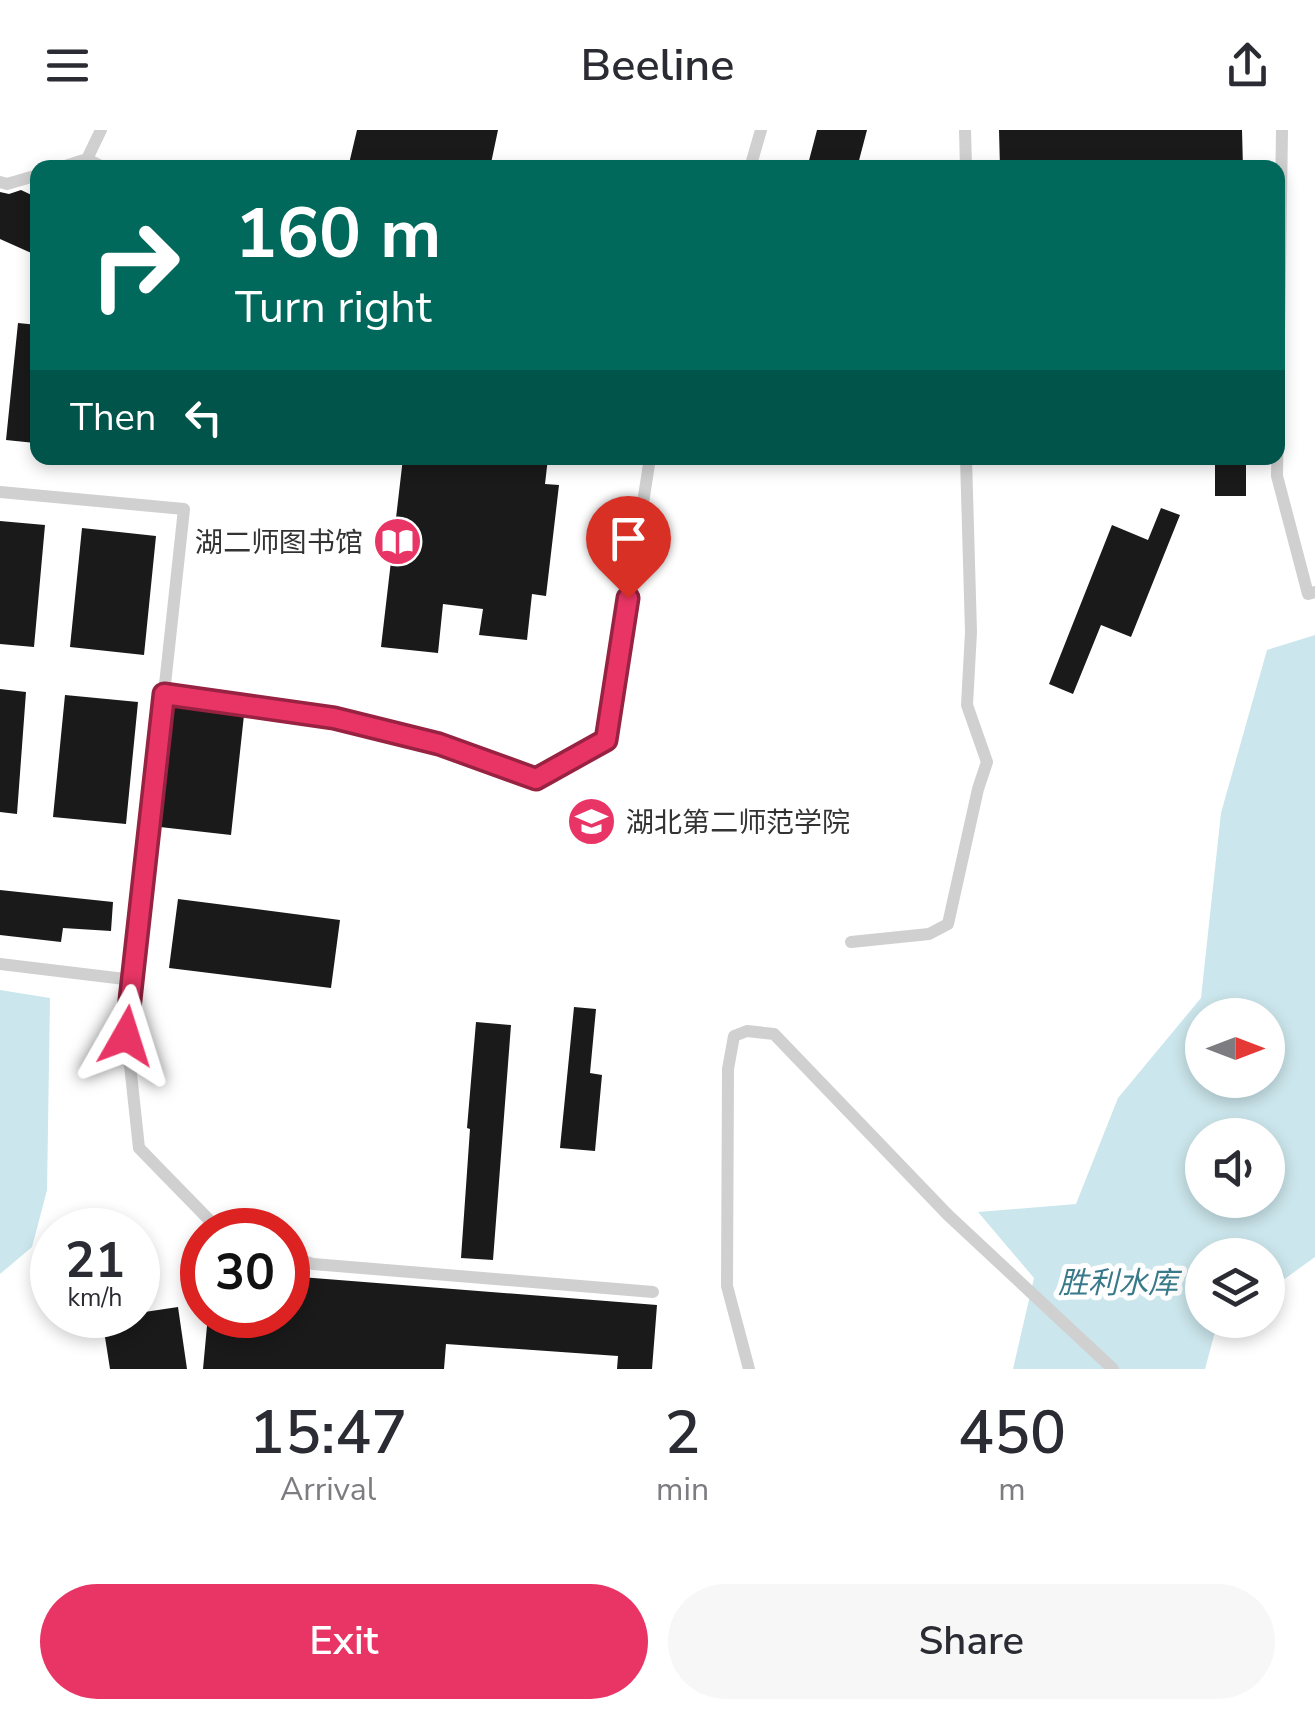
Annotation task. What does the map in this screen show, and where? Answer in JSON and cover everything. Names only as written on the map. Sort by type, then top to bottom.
[{"type":"street","points":[[81,160],[87,158],[102,130]]},
{"type":"street","points":[[752,160],[761,130]]},
{"type":"street","points":[[966,130],[966,160]]},
{"type":"street","points":[[1282,130],[1282,160]]},
{"type":"street","points":[[87,158],[91,160]]},
{"type":"street","points":[[0,182],[8,184],[30,177]]},
{"type":"street","points":[[164,694],[334,718],[439,744],[536,779],[606,740],[649,465]]},
{"type":"street","points":[[850,942],[929,934],[948,924],[987,762],[966,705],[970,632],[966,465]]},
{"type":"street","points":[[1277,465],[1308,594],[1315,592]]},
{"type":"street","points":[[0,492],[184,510],[126,1036],[140,1148],[198,1208]]},
{"type":"street","points":[[0,964],[133,980]]},
{"type":"street","points":[[749,1369],[728,1286],[728,1070],[734,1036],[746,1031],[774,1034],[948,1215],[1113,1369]]},
{"type":"street","points":[[310,1263],[652,1292]]},
{"type":"water","name":"胜利水库","points":[[1315,635],[1315,1257],[1285,1279],[1285,1238],[1185,1238],[1185,1338],[1213,1338],[1205,1369],[1013,1369],[1034,1278],[978,1212],[1076,1204],[1118,1098],[1185,1017],[1185,1098],[1285,1098],[1285,998],[1201,998],[1221,813],[1267,650]]},
{"type":"water","points":[[0,990],[50,998],[47,1190],[42,1208],[30,1208],[30,1249],[0,1274]]},
{"type":"building","points":[[357,130],[498,130],[492,160],[350,160]]},
{"type":"building","points":[[817,130],[867,130],[859,160],[809,160]]},
{"type":"building","points":[[999,130],[1242,130],[1243,160],[1000,160]]},
{"type":"building","points":[[21,190],[30,194],[30,252],[0,239],[0,192]]},
{"type":"building","points":[[18,323],[30,324],[30,442],[6,440]]},
{"type":"building","points":[[402,465],[547,465],[545,484],[559,485],[546,596],[532,594],[527,640],[479,635],[483,609],[443,604],[438,653],[381,647]]},
{"type":"building","points":[[1215,465],[1246,465],[1246,496],[1215,496]]},
{"type":"building","points":[[1161,508],[1180,515],[1131,637],[1101,625],[1073,694],[1049,684],[1112,525],[1148,540]]},
{"type":"building","points":[[0,521],[45,525],[34,647],[0,644]]},
{"type":"building","points":[[82,528],[156,536],[144,655],[70,647]]},
{"type":"building","points":[[0,689],[26,692],[17,814],[0,812]]},
{"type":"building","points":[[65,695],[138,702],[126,824],[53,817]]},
{"type":"building","points":[[174,707],[244,715],[231,835],[160,827]]},
{"type":"building","points":[[0,890],[113,902],[111,931],[63,928],[61,942],[0,935]]},
{"type":"building","points":[[178,899],[340,920],[331,988],[169,968]]},
{"type":"building","points":[[574,1007],[596,1009],[590,1073],[602,1075],[595,1151],[560,1148]]},
{"type":"building","points":[[476,1022],[511,1025],[493,1260],[461,1258]]},
{"type":"building","points":[[310,1278],[657,1305],[652,1369],[617,1369],[618,1356],[446,1344],[444,1369],[203,1369],[206,1338],[310,1338]]},
{"type":"building","points":[[178,1307],[187,1369],[110,1369],[105,1338],[160,1338],[160,1310]]},
{"type":"place","name":"湖二师图书馆","points":[[398,542]]},
{"type":"place","name":"湖北第二师范学院","points":[[591,822]]},
{"type":"route","points":[[126,1036],[164,694],[334,718],[439,744],[536,779],[606,740],[628,598]]}]
